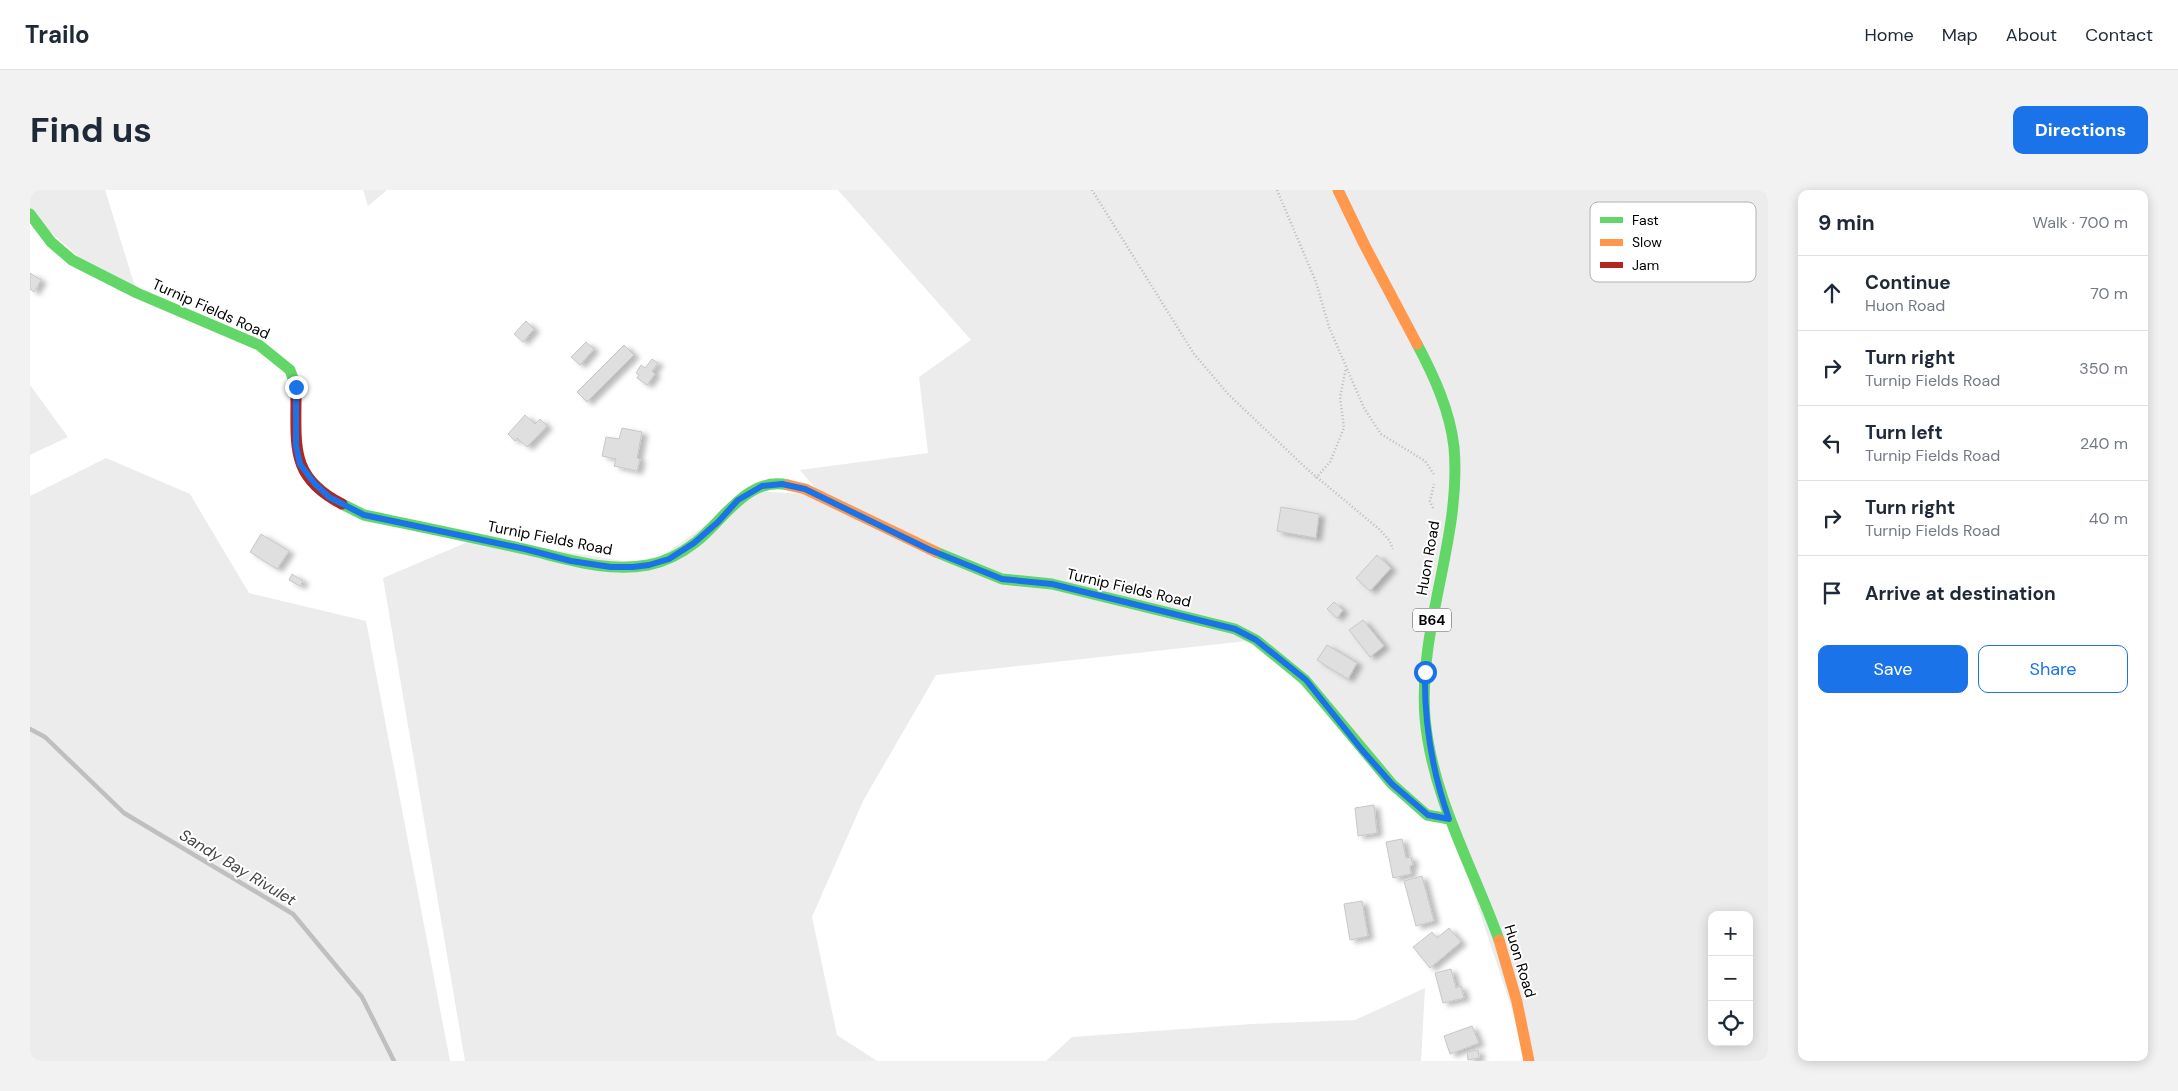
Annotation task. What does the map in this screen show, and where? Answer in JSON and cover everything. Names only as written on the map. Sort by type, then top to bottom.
[{"type":"street","name":"Huon Road","points":[[1338,190],[1365,247],[1429,367],[1450,422],[1455,459],[1455,485],[1452,516],[1430,629],[1424,695],[1428,739],[1449,819],[1503,953],[1519,1008],[1529,1061]]},
{"type":"street","name":"Turnip Fields Road","points":[[30,214],[51,242],[72,260],[137,293],[259,345],[281,361],[290,370],[296,387],[296,446],[300,464],[314,483],[329,497],[364,515],[403,525],[487,540],[571,561],[611,567],[633,567],[649,565],[669,559],[694,543],[718,522],[738,500],[762,486],[782,484],[805,489],[930,550],[1002,579],[1052,584],[1235,629],[1256,640],[1306,680],[1392,784],[1428,815],[1449,819]]},
{"type":"path","points":[[1092,190],[1194,354],[1229,394],[1316,478],[1379,530],[1389,540],[1393,549]]},
{"type":"path","points":[[1277,190],[1316,282],[1329,327],[1364,408],[1381,434],[1425,461],[1435,477],[1430,501],[1432,507],[1439,514],[1452,516]]},
{"type":"path","points":[[1316,478],[1330,462],[1344,428],[1340,397],[1346,366]]},
{"type":"shaded area","points":[[30,190],[105,190],[137,293],[97,273],[30,214]]},
{"type":"shaded area","points":[[363,190],[387,190],[368,206]]},
{"type":"shaded area","points":[[838,190],[1768,190],[1768,1061],[1529,1061],[1449,819],[1427,815],[1256,640],[936,675],[863,801],[812,917],[837,1035],[877,1061],[465,1061],[383,578],[477,538],[649,565],[754,491],[821,495],[800,470],[928,453],[919,377],[971,340]]},
{"type":"shaded area","points":[[30,385],[68,437],[30,455]]},
{"type":"shaded area","points":[[106,458],[190,494],[249,593],[366,621],[450,1061],[30,1061],[30,496]]},
{"type":"shaded area","points":[[1425,988],[1421,1061],[1046,1061],[1072,1037],[1252,1024],[1355,1020]]},
{"type":"building","points":[[30,273],[41,280],[34,292],[30,289]]},
{"type":"building","points":[[526,321],[534,329],[523,342],[514,334]]},
{"type":"building","points":[[586,342],[594,349],[580,365],[571,357]]},
{"type":"building","points":[[624,345],[634,355],[587,402],[577,392]]},
{"type":"building","points":[[652,359],[658,363],[652,371],[655,374],[647,385],[637,378],[639,375],[636,373],[641,365],[645,368]]},
{"type":"building","points":[[525,415],[535,424],[540,419],[547,426],[527,447],[517,438],[515,441],[508,434]]},
{"type":"building","points":[[622,428],[642,432],[637,458],[640,459],[637,471],[614,466],[616,459],[602,456],[606,437],[619,439]]},
{"type":"building","points":[[1281,507],[1319,514],[1316,538],[1277,531]]},
{"type":"building","points":[[261,534],[289,551],[277,569],[250,552]]},
{"type":"building","points":[[1377,555],[1391,568],[1370,591],[1356,578]]},
{"type":"building","points":[[292,574],[303,581],[300,586],[289,580]]},
{"type":"building","points":[[1334,602],[1343,610],[1337,618],[1327,609]]},
{"type":"building","points":[[1363,620],[1384,646],[1370,657],[1349,630]]},
{"type":"building","points":[[1327,645],[1357,663],[1348,679],[1317,660]]},
{"type":"building","points":[[1374,805],[1377,833],[1358,836],[1355,808]]},
{"type":"building","points":[[1402,839],[1406,858],[1411,857],[1413,865],[1410,866],[1411,874],[1393,878],[1386,842]]},
{"type":"building","points":[[1422,876],[1434,921],[1416,926],[1404,881]]},
{"type":"building","points":[[1362,901],[1368,936],[1350,940],[1344,904]]},
{"type":"building","points":[[1449,928],[1461,942],[1430,968],[1413,947],[1432,932],[1437,938]]},
{"type":"building","points":[[1451,969],[1456,988],[1461,986],[1464,998],[1443,1003],[1435,973]]},
{"type":"building","points":[[1472,1026],[1479,1043],[1450,1054],[1444,1036]]},
{"type":"building","points":[[1478,1050],[1479,1058],[1468,1060],[1467,1052]]},
{"type":"waterway","name":"Sandy Bay Rivulet","points":[[30,729],[45,737],[124,813],[293,914],[362,997],[394,1061]]},
{"type":"traffic: fast","points":[[30,214],[51,242],[72,260],[137,293],[259,345],[290,370],[296,387],[296,398]]},
{"type":"traffic: fast","points":[[1417,344],[1435,381],[1449,420],[1454,447],[1455,481],[1452,515],[1428,650],[1425,718],[1429,747],[1445,804],[1499,940]]},
{"type":"traffic: fast","points":[[342,504],[364,515],[570,560],[601,566],[632,567],[661,562],[685,550],[748,493],[760,487],[773,484],[788,485]]},
{"type":"traffic: fast","points":[[936,552],[1002,579],[1052,584],[1235,629],[1256,640],[1305,680],[1392,784],[1427,815],[1449,819]]},
{"type":"traffic: slow","points":[[1338,190],[1365,246],[1417,344]]},
{"type":"traffic: slow","points":[[788,485],[805,489],[936,552]]},
{"type":"traffic: slow","points":[[1499,940],[1517,1002],[1529,1061]]},
{"type":"traffic: jam","points":[[296,398],[297,447],[305,472],[313,484],[342,504]]},
{"type":"route","points":[[296,387],[296,446],[300,464],[314,483],[329,497],[364,515],[403,525],[477,538],[571,561],[611,567],[633,567],[649,565],[669,559],[694,543],[718,522],[738,500],[762,486],[772,484],[792,485],[822,496],[930,550],[1002,579],[1052,584],[1126,604],[1235,629],[1256,640],[1306,680],[1392,784],[1428,815],[1449,819],[1428,739],[1424,695],[1425,672]]}]
